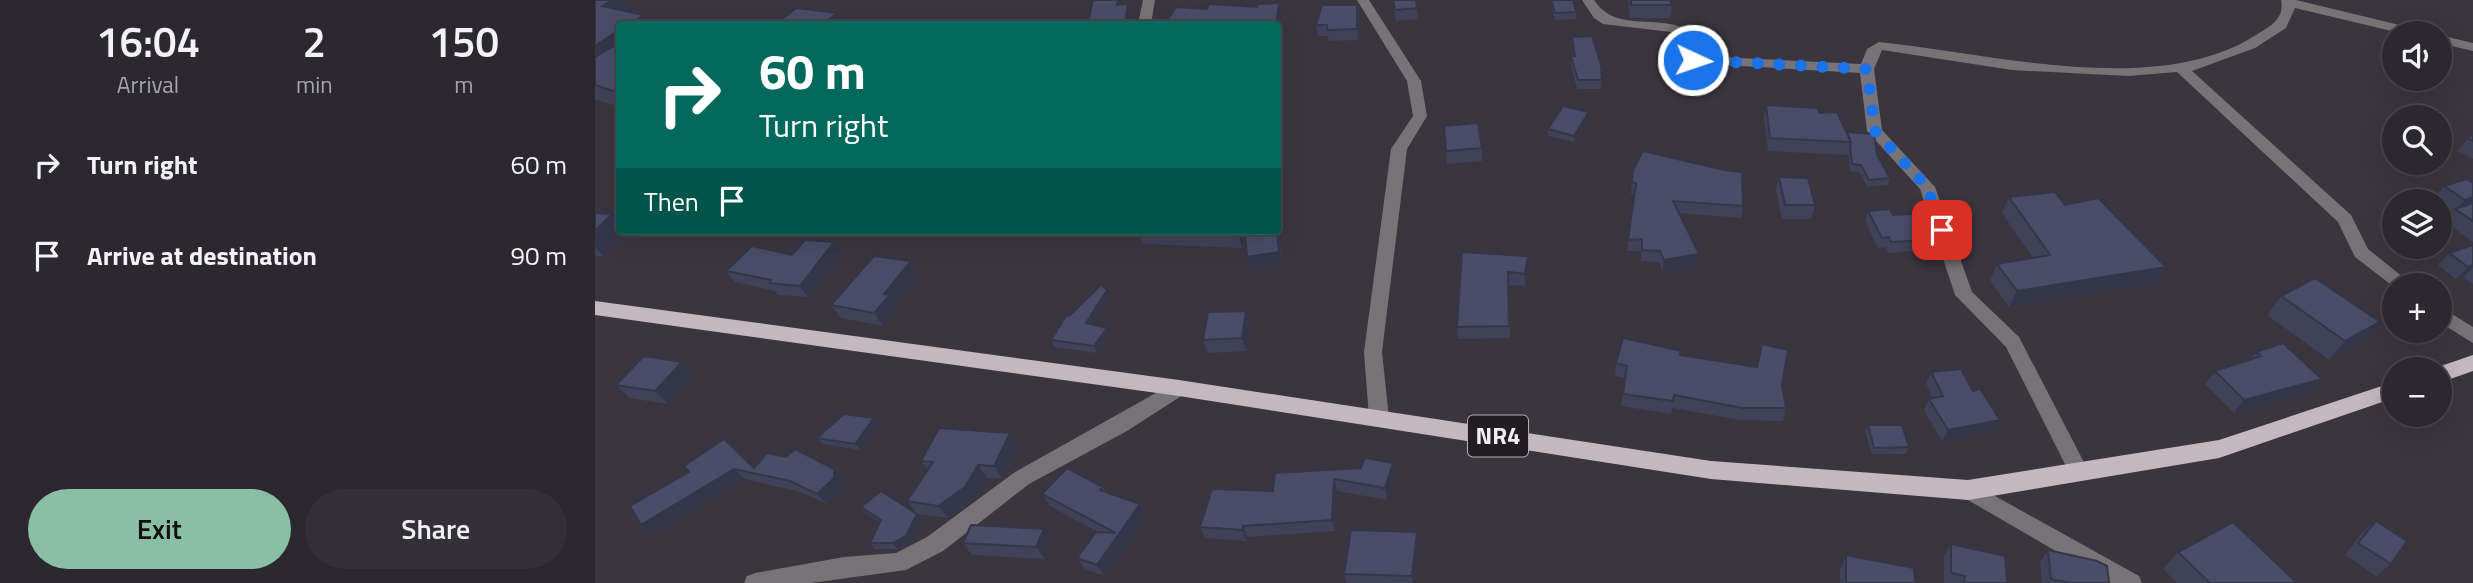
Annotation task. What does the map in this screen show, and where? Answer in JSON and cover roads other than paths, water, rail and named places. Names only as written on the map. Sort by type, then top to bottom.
[{"type":"highway","name":"NR4","points":[[595,308],[1179,388],[1711,470],[1968,490],[2219,449],[2382,394]]},
{"type":"highway","points":[[2452,370],[2473,363]]},
{"type":"street","points":[[1146,21],[1149,0]]},
{"type":"street","points":[[1363,0],[1414,81],[1420,116],[1399,149],[1373,352],[1379,418]]},
{"type":"street","points":[[1588,0],[1599,16],[1607,21],[1665,25],[1677,30],[1684,55],[1693,60],[1867,69]]},
{"type":"street","points":[[2079,472],[2013,342],[1964,295],[1927,187],[1875,131],[1867,69],[1871,52],[1879,46],[2012,66],[2128,72],[2191,67],[2250,45],[2281,25],[2290,9],[2287,1]]},
{"type":"street","points":[[2287,1],[2382,25]]},
{"type":"street","points":[[2452,42],[2473,47]]},
{"type":"street","points":[[2180,68],[2345,219],[2361,253],[2388,273]]},
{"type":"street","points":[[2452,322],[2473,337]]},
{"type":"street","points":[[755,583],[844,567],[898,563],[935,544],[1022,478],[1120,425],[1179,388]]},
{"type":"street","points":[[1968,490],[2131,583]]}]
